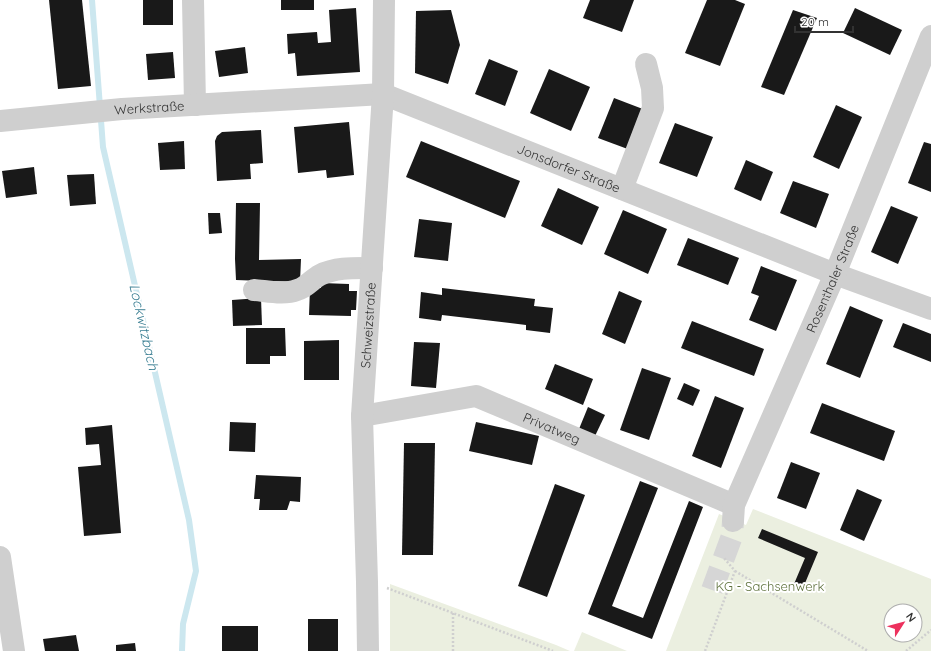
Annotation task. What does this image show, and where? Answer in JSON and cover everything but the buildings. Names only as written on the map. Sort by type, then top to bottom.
[{"type":"street","name":"Werkstraße","points":[[0,121],[122,109],[195,105],[193,0]]},
{"type":"street","name":"Schweizstraße","points":[[368,651],[362,416],[383,94],[384,0]]},
{"type":"street","name":"Rosenthaler Straße","points":[[734,513],[836,274],[931,36]]},
{"type":"street","points":[[622,189],[653,108],[652,88],[646,64]]},
{"type":"street","name":"Jonsdorfer Straße","points":[[195,105],[383,94],[836,274],[931,309]]},
{"type":"street","points":[[254,290],[285,292],[297,290],[318,276],[329,271],[347,268],[372,268]]},
{"type":"street","name":"Privatweg","points":[[362,416],[476,396],[734,513]]},
{"type":"street","points":[[0,557],[14,651]]},
{"type":"path","points":[[724,558],[735,571],[868,651]]},
{"type":"path","points":[[705,651],[735,571]]},
{"type":"path","points":[[367,582],[390,589],[553,651]]},
{"type":"path","points":[[453,613],[453,651]]},
{"type":"path","points":[[906,651],[931,630]]},
{"type":"green space","name":"KG - Sachsenwerk","points":[[753,509],[931,579],[931,651],[666,651],[719,514],[746,525]]},
{"type":"green space","points":[[390,584],[556,645],[570,651],[390,651]]},
{"type":"green space","points":[[582,632],[627,651],[574,651]]},
{"type":"waterway","name":"Lockwitzbach","points":[[92,0],[103,147],[189,520],[196,571],[183,624],[182,651]]},
{"type":"tunnel","points":[[712,590],[732,536],[733,521]]}]
